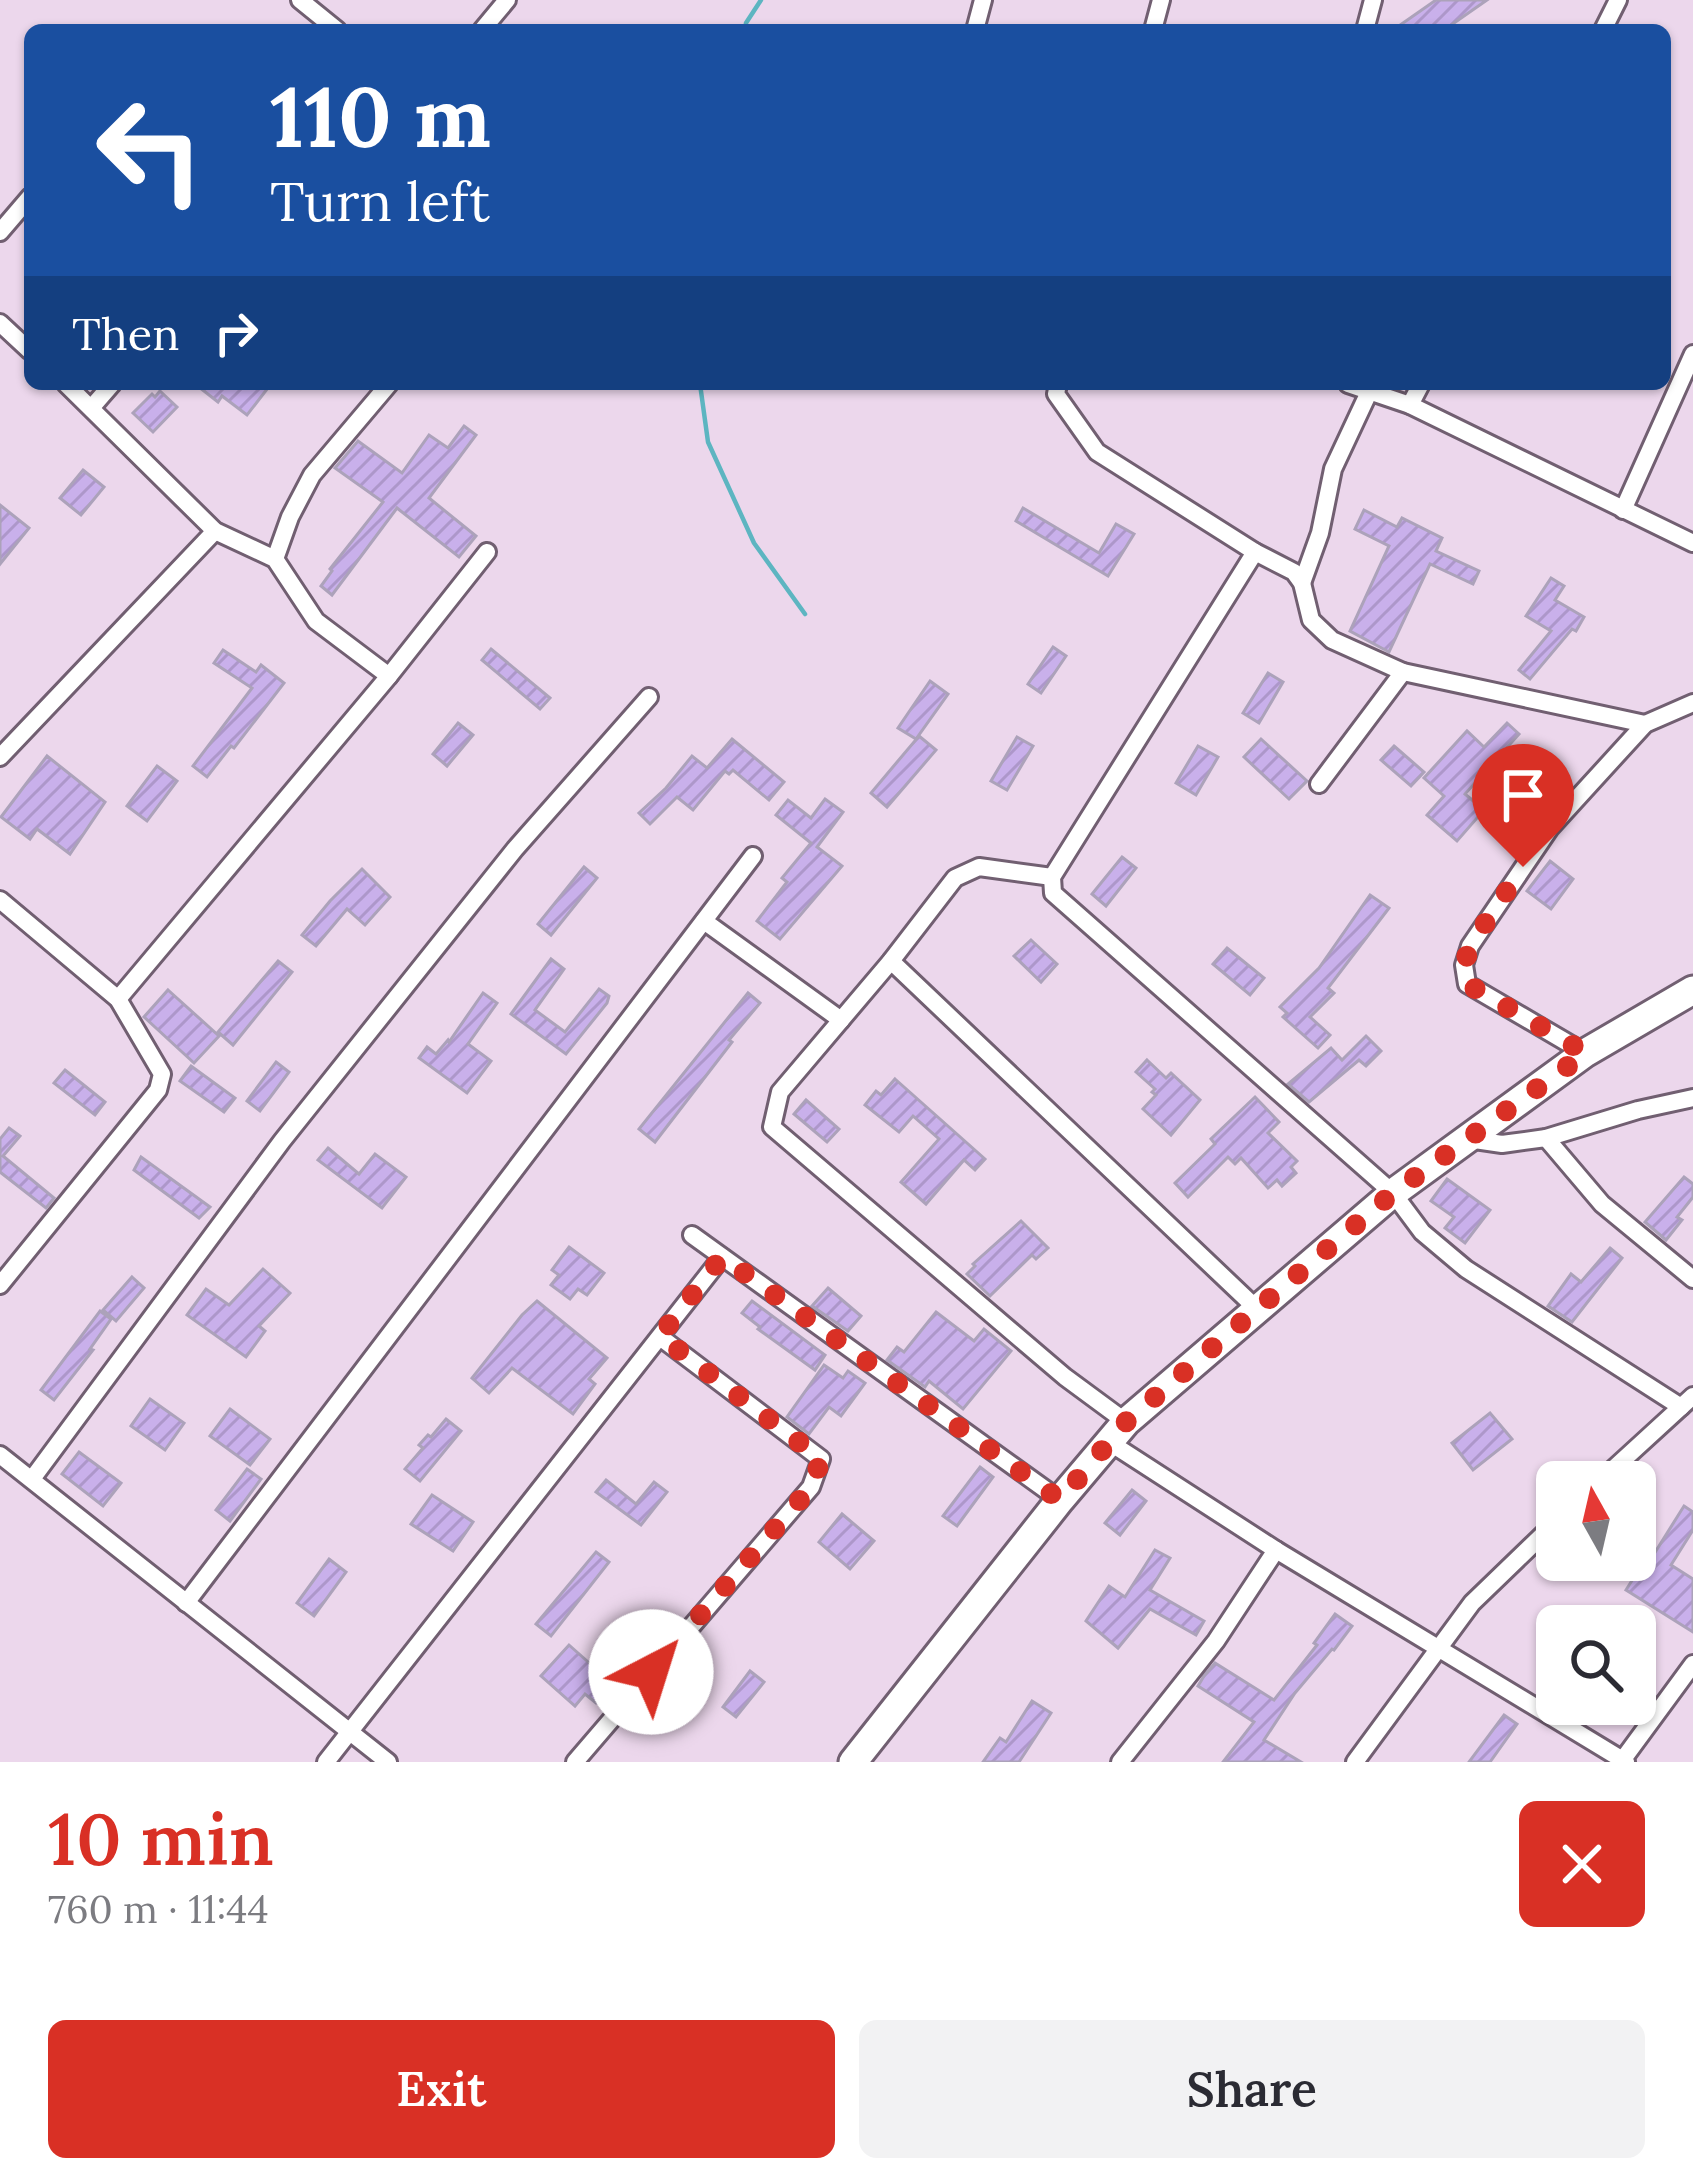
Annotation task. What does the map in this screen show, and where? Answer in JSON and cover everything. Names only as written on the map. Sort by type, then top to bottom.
[{"type":"main road","points":[[853,1762],[1117,1432],[1393,1193],[1586,1053],[1693,990]]},
{"type":"street","points":[[300,0],[330,24]]},
{"type":"street","points":[[487,24],[507,0]]},
{"type":"street","points":[[0,232],[24,204]]},
{"type":"street","points":[[0,323],[24,345]]},
{"type":"street","points":[[1623,510],[1693,355]]},
{"type":"street","points":[[74,390],[215,531],[275,559],[316,621],[389,676]]},
{"type":"street","points":[[92,407],[107,390]]},
{"type":"street","points":[[275,559],[312,475],[384,390]]},
{"type":"street","points":[[1057,390],[1096,452],[1294,572],[1303,583],[1311,620],[1332,640],[1402,672],[1645,724]]},
{"type":"street","points":[[1303,583],[1334,469],[1370,390],[1693,543]]},
{"type":"street","points":[[1410,405],[1418,390]]},
{"type":"street","points":[[0,757],[215,531]]},
{"type":"street","points":[[1255,551],[1052,878],[1053,893],[1393,1193],[1421,1232],[1466,1269],[1687,1402],[1622,1461]]},
{"type":"street","points":[[118,1000],[487,552]]},
{"type":"street","points":[[1318,784],[1402,672]]},
{"type":"street","points":[[32,1479],[282,1142],[515,849],[649,697]]},
{"type":"street","points":[[1586,1053],[1467,984],[1464,965],[1470,946],[1550,828],[1645,724],[1693,703]]},
{"type":"street","points":[[186,1603],[753,856]]},
{"type":"street","points":[[1052,878],[979,867],[955,878],[891,962],[780,1092],[772,1127],[1065,1377],[1117,1432],[1276,1550],[1623,1761],[1693,1664]]},
{"type":"street","points":[[0,900],[118,1000],[163,1074],[158,1090],[0,1285]]},
{"type":"street","points":[[704,921],[842,1020]]},
{"type":"street","points":[[891,962],[1257,1309]]},
{"type":"street","points":[[1467,1139],[1502,1144],[1546,1138],[1693,1098]]},
{"type":"street","points":[[1546,1138],[1603,1204],[1693,1279]]},
{"type":"street","points":[[692,1235],[1060,1500]]},
{"type":"street","points":[[326,1762],[722,1257]]},
{"type":"street","points":[[575,1762],[812,1486],[821,1459],[660,1336]]},
{"type":"street","points":[[0,1455],[388,1762]]},
{"type":"street","points":[[1355,1762],[1472,1603],[1536,1541]]},
{"type":"street","points":[[1120,1762],[1216,1641],[1276,1550]]},
{"type":"building","points":[[1436,0],[1487,0],[1453,24],[1402,24]]},
{"type":"building","points":[[203,390],[266,390],[247,415],[222,396],[218,402]]},
{"type":"building","points":[[160,391],[177,407],[153,432],[133,413]]},
{"type":"building","points":[[464,426],[476,435],[429,498],[476,536],[459,557],[397,508],[332,595],[321,586],[383,502],[335,468],[358,441],[402,473],[429,435],[448,448]]},
{"type":"building","points":[[83,470],[104,487],[81,515],[60,498]]},
{"type":"building","points":[[0,505],[29,528],[0,564]]},
{"type":"building","points":[[1023,508],[1099,553],[1116,524],[1134,534],[1108,576],[1016,521]]},
{"type":"building","points":[[1364,510],[1397,527],[1402,518],[1442,538],[1436,551],[1479,571],[1473,584],[1430,564],[1389,652],[1350,631],[1389,546],[1355,529]]},
{"type":"building","points":[[1551,578],[1564,586],[1555,600],[1584,617],[1530,679],[1519,670],[1551,631],[1526,616]]},
{"type":"building","points":[[1053,647],[1066,656],[1041,693],[1028,684]]},
{"type":"building","points":[[491,649],[550,698],[540,709],[482,660]]},
{"type":"building","points":[[223,650],[256,672],[261,665],[284,683],[207,777],[193,766],[252,688],[214,663]]},
{"type":"building","points":[[1268,673],[1283,682],[1259,723],[1243,713]]},
{"type":"building","points":[[930,681],[948,694],[916,739],[898,728]]},
{"type":"building","points":[[458,723],[473,735],[447,766],[433,754]]},
{"type":"building","points":[[1507,723],[1519,734],[1465,794],[1484,810],[1457,841],[1427,815],[1444,796],[1424,778],[1467,731],[1484,747]]},
{"type":"building","points":[[919,736],[936,750],[887,807],[871,793]]},
{"type":"building","points":[[1017,737],[1033,746],[1007,790],[991,781]]},
{"type":"building","points":[[732,739],[784,782],[769,800],[733,770],[725,771],[693,810],[677,797],[650,824],[639,813],[692,756],[707,768]]},
{"type":"building","points":[[1261,739],[1307,781],[1289,799],[1244,757]]},
{"type":"building","points":[[1198,746],[1218,757],[1196,795],[1176,783]]},
{"type":"building","points":[[1394,746],[1424,772],[1411,786],[1381,760]]},
{"type":"building","points":[[47,756],[105,802],[70,854],[37,829],[30,839],[1,817]]},
{"type":"building","points":[[157,766],[177,781],[147,821],[127,806]]},
{"type":"building","points":[[825,799],[843,812],[817,847],[842,866],[780,939],[757,921],[787,882],[782,878],[811,843],[776,815],[788,800],[811,818]]},
{"type":"building","points":[[1122,857],[1136,868],[1106,906],[1092,894]]},
{"type":"building","points":[[1550,861],[1573,879],[1551,909],[1527,891]]},
{"type":"building","points":[[584,867],[597,878],[551,935],[538,924]]},
{"type":"building","points":[[362,869],[390,897],[365,925],[347,909],[316,946],[302,935]]},
{"type":"building","points":[[1370,895],[1389,908],[1328,988],[1334,993],[1310,1017],[1330,1035],[1318,1048],[1283,1017],[1287,1013],[1280,1007],[1319,968]]},
{"type":"building","points":[[1031,940],[1057,964],[1041,982],[1014,956]]},
{"type":"building","points":[[1227,948],[1264,978],[1250,995],[1213,964]]},
{"type":"building","points":[[551,959],[564,969],[535,1010],[565,1032],[599,989],[609,996],[566,1054],[511,1014]]},
{"type":"building","points":[[278,961],[292,972],[233,1045],[218,1032]]},
{"type":"building","points":[[168,990],[219,1036],[194,1063],[144,1017]]},
{"type":"building","points":[[483,993],[497,1003],[468,1044],[491,1061],[467,1093],[419,1058],[427,1047],[436,1054],[449,1042]]},
{"type":"building","points":[[748,993],[760,1003],[655,1142],[639,1129]]},
{"type":"building","points":[[1366,1036],[1381,1051],[1366,1066],[1359,1060],[1309,1102],[1288,1084],[1331,1048],[1342,1060]]},
{"type":"building","points":[[1147,1060],[1166,1078],[1171,1073],[1200,1100],[1171,1135],[1143,1109],[1156,1095],[1136,1072]]},
{"type":"building","points":[[276,1062],[289,1072],[260,1111],[247,1101]]},
{"type":"building","points":[[191,1066],[235,1098],[224,1112],[180,1081]]},
{"type":"building","points":[[65,1070],[105,1102],[95,1115],[54,1083]]},
{"type":"building","points":[[895,1079],[985,1159],[975,1170],[964,1160],[926,1204],[901,1182],[939,1139],[913,1116],[899,1132],[865,1105]]},
{"type":"building","points":[[1255,1097],[1279,1122],[1268,1133],[1297,1161],[1291,1167],[1296,1173],[1282,1186],[1277,1180],[1268,1188],[1241,1158],[1235,1164],[1228,1157],[1188,1197],[1175,1183],[1215,1144],[1211,1139]]},
{"type":"building","points":[[806,1100],[839,1129],[827,1142],[794,1114]]},
{"type":"building","points":[[9,1128],[20,1136],[3,1156],[54,1198],[46,1208],[0,1172],[0,1139]]},
{"type":"building","points":[[328,1148],[359,1174],[375,1154],[406,1177],[382,1208],[318,1160]]},
{"type":"building","points":[[141,1157],[210,1207],[199,1218],[134,1170]]},
{"type":"building","points":[[1684,1177],[1693,1184],[1693,1197],[1666,1240],[1645,1222]]},
{"type":"building","points":[[1447,1179],[1490,1210],[1465,1243],[1445,1228],[1454,1217],[1431,1201]]},
{"type":"building","points":[[1021,1221],[1048,1248],[1036,1259],[1032,1255],[990,1296],[967,1274]]},
{"type":"building","points":[[569,1247],[604,1273],[587,1295],[578,1289],[570,1299],[551,1285],[559,1275],[552,1270]]},
{"type":"building","points":[[1610,1248],[1622,1258],[1572,1322],[1548,1306],[1571,1274],[1581,1282]]},
{"type":"building","points":[[263,1269],[290,1293],[259,1326],[265,1331],[246,1357],[187,1315],[206,1289],[229,1305]]},
{"type":"building","points":[[132,1277],[144,1288],[116,1321],[103,1310]]},
{"type":"building","points":[[828,1288],[861,1316],[848,1331],[812,1306]]},
{"type":"building","points":[[537,1301],[607,1358],[589,1379],[595,1384],[573,1414],[512,1368],[489,1393],[472,1378]]},
{"type":"building","points":[[752,1301],[825,1355],[815,1370],[742,1313]]},
{"type":"building","points":[[100,1311],[111,1319],[54,1400],[41,1390]]},
{"type":"building","points":[[936,1312],[974,1341],[984,1329],[1011,1351],[963,1409],[929,1381],[925,1387],[887,1360],[897,1347],[904,1352]]},
{"type":"building","points":[[824,1365],[843,1378],[848,1371],[865,1383],[841,1416],[829,1407],[809,1434],[787,1417]]},
{"type":"building","points":[[150,1399],[184,1423],[165,1450],[131,1426]]},
{"type":"building","points":[[230,1409],[270,1439],[250,1465],[210,1436]]},
{"type":"building","points":[[1490,1413],[1512,1439],[1473,1470],[1452,1443]]},
{"type":"building","points":[[446,1419],[461,1431],[420,1481],[405,1469],[423,1448],[419,1445]]},
{"type":"building","points":[[79,1452],[121,1483],[103,1506],[62,1474]]},
{"type":"building","points":[[980,1467],[993,1477],[957,1526],[943,1516]]},
{"type":"building","points":[[247,1469],[261,1479],[230,1521],[216,1510]]},
{"type":"building","points":[[606,1480],[636,1504],[654,1482],[667,1492],[641,1525],[596,1492]]},
{"type":"building","points":[[1132,1490],[1146,1501],[1120,1535],[1105,1523]]},
{"type":"building","points":[[432,1495],[473,1522],[453,1551],[411,1524]]},
{"type":"building","points":[[1684,1506],[1693,1512],[1693,1530],[1671,1565],[1693,1579],[1693,1632],[1626,1590],[1632,1581],[1656,1581],[1656,1551]]},
{"type":"building","points":[[842,1514],[874,1541],[850,1569],[819,1542]]},
{"type":"building","points":[[1155,1550],[1170,1558],[1150,1590],[1204,1621],[1196,1635],[1150,1609],[1118,1648],[1086,1621],[1109,1586],[1125,1597]]},
{"type":"building","points":[[596,1552],[609,1562],[551,1636],[536,1624]]},
{"type":"building","points":[[329,1559],[346,1572],[314,1616],[297,1603]]},
{"type":"building","points":[[1335,1614],[1352,1626],[1295,1693],[1264,1740],[1301,1762],[1223,1762],[1254,1722],[1198,1686],[1204,1676],[1215,1663],[1274,1700]]},
{"type":"building","points":[[569,1645],[613,1684],[596,1703],[585,1694],[575,1706],[541,1676]]},
{"type":"building","points":[[750,1671],[764,1682],[736,1717],[723,1707]]},
{"type":"building","points":[[1032,1701],[1051,1713],[1019,1762],[983,1762],[1000,1738],[1006,1742]]},
{"type":"building","points":[[1504,1715],[1517,1724],[1490,1762],[1469,1762]]},
{"type":"waterway","points":[[746,24],[761,0]]},
{"type":"waterway","points":[[701,390],[708,442],[754,543],[805,614]]},
{"type":"route","points":[[651,1672],[812,1486],[821,1459],[660,1336],[722,1257],[1060,1500],[1126,1422],[1393,1193],[1586,1053],[1467,984],[1464,965],[1470,946],[1523,867]]}]
